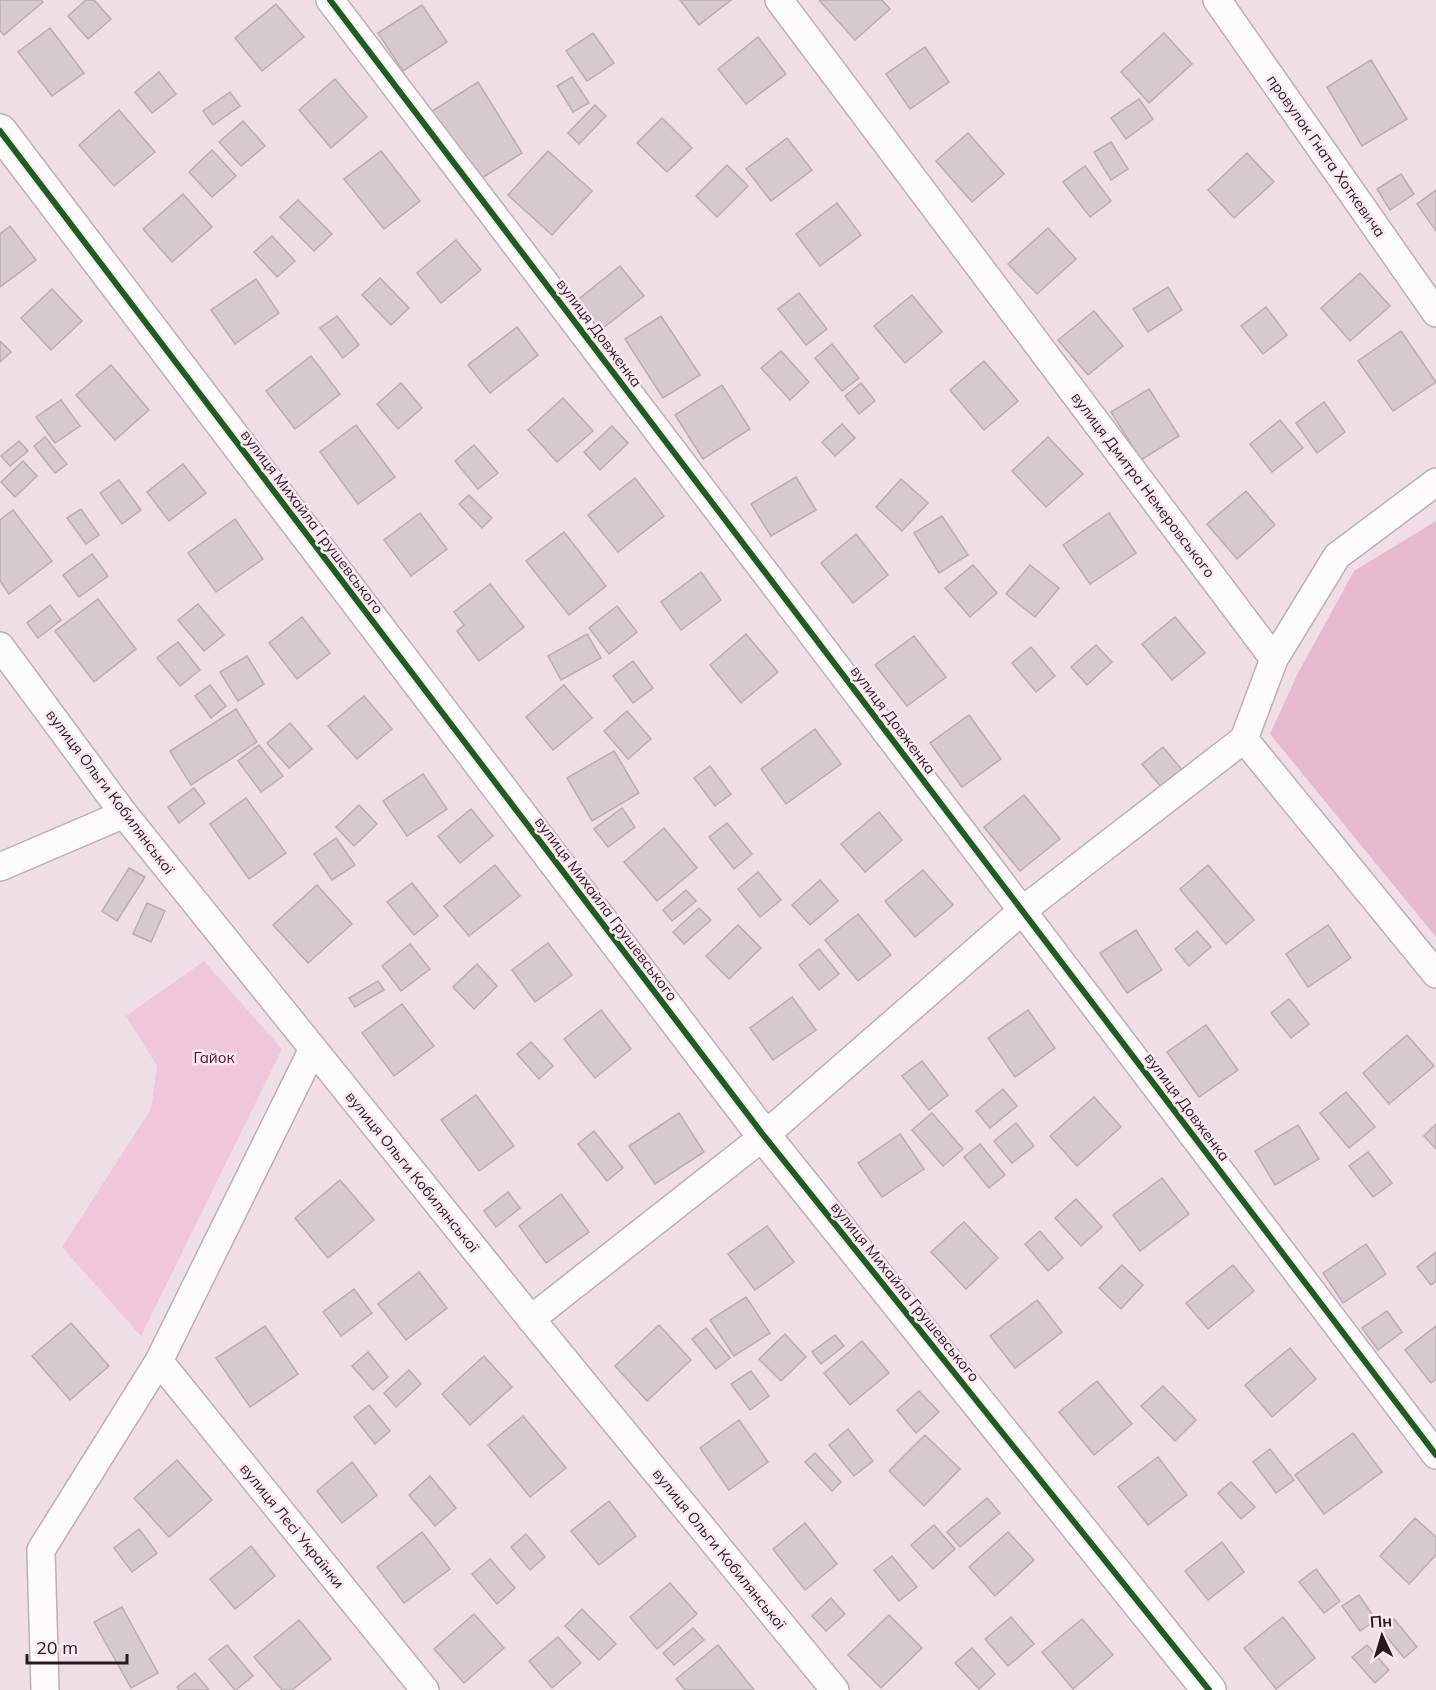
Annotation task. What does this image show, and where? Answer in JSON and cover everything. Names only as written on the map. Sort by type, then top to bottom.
[{"type":"street","name":"вулиця Довженка","points":[[330,0],[1436,1455]]},
{"type":"street","name":"вулиця Дмитра Немеровського","points":[[779,0],[1274,659]]},
{"type":"street","name":"провулок Гната Хоткевича","points":[[1217,0],[1436,312]]},
{"type":"street","name":"вулиця Михайла Грушевського","points":[[0,131],[764,1136],[1209,1690]]},
{"type":"street","points":[[531,1319],[764,1136],[1023,910],[1244,739],[1274,659],[1337,556],[1436,482]]},
{"type":"street","name":"вулиця Ольги Кобилянської","points":[[0,646],[124,814],[531,1319],[835,1690]]},
{"type":"street","points":[[1244,739],[1436,974]]},
{"type":"street","points":[[0,867],[124,814]]},
{"type":"street","points":[[45,1690],[41,1550],[159,1361],[313,1049]]},
{"type":"street","name":"вулиця Лесі Українки","points":[[159,1361],[425,1690]]},
{"type":"green space","name":"Гайок","points":[[204,961],[282,1049],[141,1336],[62,1247],[151,1109],[157,1066],[126,1016]]},
{"type":"shaded area","points":[[1436,521],[1436,937],[1270,734],[1298,673],[1354,571]]},
{"type":"building","points":[[0,0],[41,0],[43,2],[4,35],[0,31]]},
{"type":"building","points":[[86,0],[94,0],[111,19],[88,39],[68,16]]},
{"type":"building","points":[[680,0],[731,0],[699,25]]},
{"type":"building","points":[[819,0],[882,0],[890,9],[855,40]]},
{"type":"building","points":[[276,4],[304,37],[262,71],[235,38]]},
{"type":"building","points":[[422,5],[447,42],[403,71],[378,33]]},
{"type":"building","points":[[50,28],[84,73],[52,96],[18,52]]},
{"type":"building","points":[[593,33],[614,63],[587,81],[566,51]]},
{"type":"building","points":[[1164,33],[1192,64],[1149,103],[1121,72]]},
{"type":"building","points":[[758,37],[786,74],[746,104],[718,69]]},
{"type":"building","points":[[925,47],[949,82],[910,109],[886,74]]},
{"type":"building","points":[[1371,60],[1407,119],[1362,146],[1327,87]]},
{"type":"building","points":[[159,72],[176,94],[152,113],[135,92]]},
{"type":"building","points":[[572,77],[589,103],[573,112],[557,86]]},
{"type":"building","points":[[335,79],[367,117],[331,148],[299,110]]},
{"type":"building","points":[[478,82],[522,153],[474,183],[429,113]]},
{"type":"building","points":[[230,92],[240,106],[213,125],[203,111]]},
{"type":"building","points":[[1139,99],[1153,119],[1126,139],[1111,118]]},
{"type":"building","points":[[595,105],[606,116],[579,144],[568,133]]},
{"type":"building","points":[[119,110],[155,152],[114,186],[79,145]]},
{"type":"building","points":[[662,118],[692,148],[667,172],[637,143]]},
{"type":"building","points":[[243,121],[265,146],[241,166],[219,142]]},
{"type":"building","points":[[968,133],[1004,174],[972,202],[936,161]]},
{"type":"building","points":[[787,138],[812,170],[771,201],[746,169]]},
{"type":"building","points":[[1111,142],[1128,169],[1111,180],[1094,152]]},
{"type":"building","points":[[212,150],[236,176],[212,197],[189,172]]},
{"type":"building","points":[[381,151],[420,201],[384,229],[344,179]]},
{"type":"building","points":[[548,151],[592,191],[552,235],[508,195]]},
{"type":"building","points":[[1247,153],[1274,182],[1234,218],[1208,190]]},
{"type":"building","points":[[727,165],[748,186],[717,217],[696,196]]},
{"type":"building","points":[[1085,166],[1111,201],[1090,217],[1063,182]]},
{"type":"building","points":[[1401,174],[1414,194],[1390,210],[1377,189]]},
{"type":"building","points":[[1436,190],[1436,231],[1417,204]]},
{"type":"building","points":[[183,194],[212,227],[172,262],[143,229]]},
{"type":"building","points":[[298,200],[332,234],[314,251],[280,217]]},
{"type":"building","points":[[837,203],[861,235],[820,266],[796,234]]},
{"type":"building","points":[[10,226],[36,260],[0,287],[0,234]]},
{"type":"building","points":[[1048,228],[1076,259],[1037,294],[1008,264]]},
{"type":"building","points":[[272,236],[295,261],[277,277],[254,252]]},
{"type":"building","points":[[456,240],[481,270],[441,303],[417,273]]},
{"type":"building","points":[[620,266],[644,296],[598,332],[575,302]]},
{"type":"building","points":[[1360,273],[1390,306],[1350,341],[1321,308]]},
{"type":"building","points":[[380,278],[409,308],[391,325],[362,295]]},
{"type":"building","points":[[256,279],[279,313],[235,344],[211,310]]},
{"type":"building","points":[[1168,287],[1182,310],[1148,332],[1133,309]]},
{"type":"building","points":[[52,289],[82,321],[51,350],[21,318]]},
{"type":"building","points":[[799,293],[827,329],[806,345],[778,309]]},
{"type":"building","points":[[912,295],[942,332],[905,363],[874,326]]},
{"type":"building","points":[[1266,307],[1287,335],[1263,354],[1241,326]]},
{"type":"building","points":[[1094,311],[1123,346],[1088,375],[1058,340]]},
{"type":"building","points":[[337,316],[359,345],[343,358],[320,328]]},
{"type":"building","points":[[661,316],[700,375],[663,398],[625,339]]},
{"type":"building","points":[[517,327],[538,355],[490,393],[468,365]]},
{"type":"building","points":[[1401,331],[1436,382],[1393,411],[1358,361]]},
{"type":"building","points":[[0,341],[11,352],[0,362]]},
{"type":"building","points":[[832,344],[859,378],[842,391],[815,358]]},
{"type":"building","points":[[781,351],[809,382],[790,400],[761,368]]},
{"type":"building","points":[[311,356],[340,394],[295,429],[266,391]]},
{"type":"building","points":[[984,361],[1018,401],[984,430],[950,390]]},
{"type":"building","points":[[111,365],[149,410],[115,440],[76,395]]},
{"type":"building","points":[[401,383],[422,408],[398,429],[377,404]]},
{"type":"building","points":[[861,383],[875,401],[859,414],[845,396]]},
{"type":"building","points":[[722,385],[750,429],[703,459],[675,415]]},
{"type":"building","points":[[1149,389],[1179,436],[1141,460],[1111,412]]},
{"type":"building","points":[[563,398],[593,431],[557,462],[528,430]]},
{"type":"building","points":[[61,400],[80,426],[55,443],[36,417]]},
{"type":"building","points":[[1324,402],[1345,432],[1317,453],[1296,423]]},
{"type":"building","points":[[1280,420],[1303,448],[1272,472],[1250,444]]},
{"type":"building","points":[[842,424],[855,438],[835,456],[822,442]]},
{"type":"building","points":[[356,425],[395,477],[358,504],[320,452]]},
{"type":"building","points":[[612,426],[628,443],[600,470],[584,452]]},
{"type":"building","points":[[45,437],[67,464],[55,473],[34,446]]},
{"type":"building","points":[[1048,437],[1083,474],[1046,507],[1012,471]]},
{"type":"building","points":[[19,441],[28,451],[10,466],[1,456]]},
{"type":"building","points":[[474,445],[498,473],[478,489],[455,461]]},
{"type":"building","points":[[23,461],[37,476],[15,497],[1,482]]},
{"type":"building","points":[[183,464],[206,493],[169,521],[147,492]]},
{"type":"building","points":[[796,477],[816,510],[771,536],[751,504]]},
{"type":"building","points":[[635,478],[664,516],[618,552],[588,515]]},
{"type":"building","points":[[901,479],[928,503],[902,531],[876,507]]},
{"type":"building","points":[[119,480],[141,510],[122,524],[100,493]]},
{"type":"building","points":[[1246,491],[1275,525],[1237,559],[1207,524]]},
{"type":"building","points":[[469,495],[492,518],[482,528],[459,504]]},
{"type":"building","points":[[81,509],[99,535],[86,544],[67,518]]},
{"type":"building","points":[[13,510],[52,561],[9,594],[0,581],[0,520]]},
{"type":"building","points":[[420,513],[447,549],[411,576],[384,540]]},
{"type":"building","points":[[1109,513],[1136,553],[1090,584],[1063,545]]},
{"type":"building","points":[[942,516],[968,555],[939,573],[914,533]]},
{"type":"building","points":[[235,519],[263,559],[216,592],[188,553]]},
{"type":"building","points":[[564,532],[606,586],[569,615],[526,561]]},
{"type":"building","points":[[856,534],[888,575],[853,603],[821,563]]},
{"type":"building","points":[[92,554],[108,576],[79,597],[63,575]]},
{"type":"building","points":[[973,565],[997,593],[970,617],[945,588]]},
{"type":"building","points":[[1030,565],[1059,588],[1035,617],[1006,594]]},
{"type":"building","points":[[701,572],[721,600],[681,630],[661,602]]},
{"type":"building","points":[[490,584],[524,627],[479,661],[457,631],[464,625],[454,612]]},
{"type":"building","points":[[98,599],[136,649],[94,682],[55,631]]},
{"type":"building","points":[[198,604],[224,635],[204,651],[178,620]]},
{"type":"building","points":[[50,605],[61,620],[38,638],[27,623]]},
{"type":"building","points":[[617,606],[637,632],[609,654],[589,628]]},
{"type":"building","points":[[302,617],[330,653],[297,679],[269,643]]},
{"type":"building","points":[[1175,617],[1205,653],[1172,680],[1142,644]]},
{"type":"building","points":[[587,634],[601,658],[561,680],[548,656]]},
{"type":"building","points":[[746,634],[778,672],[741,703],[710,665]]},
{"type":"building","points":[[914,636],[946,677],[907,706],[875,665]]},
{"type":"building","points":[[178,642],[200,670],[180,686],[157,658]]},
{"type":"building","points":[[1096,645],[1112,662],[1087,685],[1071,667]]},
{"type":"building","points":[[1031,647],[1055,676],[1036,692],[1012,663]]},
{"type":"building","points":[[247,656],[264,684],[238,701],[220,672]]},
{"type":"building","points":[[633,661],[653,688],[633,703],[613,676]]},
{"type":"building","points":[[210,685],[226,706],[211,718],[195,696]]},
{"type":"building","points":[[564,685],[592,718],[553,750],[526,717]]},
{"type":"building","points":[[364,696],[392,729],[357,759],[328,726]]},
{"type":"building","points":[[236,709],[257,742],[191,785],[170,751]]},
{"type":"building","points":[[627,711],[651,739],[628,759],[604,731]]},
{"type":"building","points":[[969,715],[1001,759],[962,787],[930,743]]},
{"type":"building","points":[[290,723],[312,749],[289,768],[267,743]]},
{"type":"building","points":[[815,729],[841,764],[786,804],[761,769]]},
{"type":"building","points":[[259,745],[283,776],[261,792],[238,761]]},
{"type":"building","points":[[1163,747],[1188,777],[1167,794],[1142,764]]},
{"type":"building","points":[[614,751],[639,793],[592,821],[567,778]]},
{"type":"building","points":[[710,766],[731,794],[715,806],[694,778]]},
{"type":"building","points":[[423,774],[447,809],[407,836],[383,801]]},
{"type":"building","points":[[194,788],[205,803],[179,823],[168,807]]},
{"type":"building","points":[[1024,795],[1060,839],[1020,871],[984,827]]},
{"type":"building","points":[[246,798],[286,853],[249,879],[210,824]]},
{"type":"building","points":[[359,805],[377,824],[354,846],[336,827]]},
{"type":"building","points":[[622,808],[635,827],[608,847],[594,829]]},
{"type":"building","points":[[471,809],[493,836],[460,863],[438,836]]},
{"type":"building","points":[[879,812],[902,840],[865,872],[841,844]]},
{"type":"building","points":[[727,823],[752,854],[734,869],[709,837]]},
{"type":"building","points":[[664,828],[697,868],[657,901],[624,862]]},
{"type":"building","points":[[336,838],[355,865],[332,880],[314,854]]},
{"type":"building","points":[[495,865],[520,896],[469,936],[444,906]]},
{"type":"building","points":[[1208,865],[1254,920],[1226,944],[1180,889]]},
{"type":"building","points":[[129,868],[145,877],[117,921],[102,911]]},
{"type":"building","points":[[923,870],[953,905],[915,937],[885,901]]},
{"type":"building","points":[[758,872],[781,900],[760,917],[738,889]]},
{"type":"building","points":[[820,880],[838,901],[810,925],[792,905]]},
{"type":"building","points":[[412,883],[438,916],[414,935],[387,902]]},
{"type":"building","points":[[317,885],[352,924],[308,963],[273,925]]},
{"type":"building","points":[[686,890],[696,901],[672,921],[663,910]]},
{"type":"building","points":[[147,903],[165,911],[151,942],[133,934]]},
{"type":"building","points":[[699,908],[711,920],[684,944],[673,932]]},
{"type":"building","points":[[858,914],[891,955],[858,981],[825,940]]},
{"type":"building","points":[[738,925],[761,948],[729,979],[706,956]]},
{"type":"building","points":[[1328,925],[1351,958],[1308,987],[1286,954]]},
{"type":"building","points":[[1136,930],[1162,970],[1127,993],[1100,953]]},
{"type":"building","points":[[1197,931],[1211,947],[1189,966],[1175,949]]},
{"type":"building","points":[[548,943],[572,975],[535,1002],[512,970]]},
{"type":"building","points":[[410,944],[430,969],[401,991],[382,966]]},
{"type":"building","points":[[819,949],[839,974],[819,990],[799,965]]},
{"type":"building","points":[[477,964],[497,986],[474,1009],[453,987]]},
{"type":"building","points":[[378,981],[384,990],[355,1007],[349,998]]},
{"type":"building","points":[[792,997],[816,1030],[773,1060],[750,1028]]},
{"type":"building","points":[[1289,999],[1309,1024],[1291,1038],[1271,1013]]},
{"type":"building","points":[[402,1004],[434,1046],[394,1076],[362,1033]]},
{"type":"building","points":[[601,1010],[631,1049],[595,1078],[564,1039]]},
{"type":"building","points":[[1028,1010],[1055,1048],[1015,1077],[988,1038]]},
{"type":"building","points":[[1206,1025],[1238,1070],[1199,1097],[1167,1052]]},
{"type":"building","points":[[1407,1035],[1434,1066],[1389,1104],[1363,1073]]},
{"type":"building","points":[[531,1042],[553,1066],[539,1079],[517,1054]]},
{"type":"building","points":[[922,1061],[948,1095],[929,1110],[902,1076]]},
{"type":"building","points":[[1003,1089],[1017,1106],[990,1128],[976,1111]]},
{"type":"building","points":[[1346,1092],[1375,1127],[1349,1148],[1320,1113]]},
{"type":"building","points":[[476,1095],[514,1146],[479,1171],[441,1120]]},
{"type":"building","points":[[1094,1097],[1121,1127],[1077,1166],[1050,1136]]},
{"type":"building","points":[[679,1113],[704,1152],[655,1184],[629,1146]]},
{"type":"building","points":[[932,1113],[963,1149],[943,1166],[912,1130]]},
{"type":"building","points":[[1016,1123],[1034,1146],[1012,1163],[994,1141]]},
{"type":"building","points":[[1436,1124],[1436,1149],[1424,1136]]},
{"type":"building","points":[[1298,1125],[1319,1159],[1275,1185],[1255,1151]]},
{"type":"building","points":[[594,1131],[623,1168],[607,1181],[578,1144]]},
{"type":"building","points":[[900,1134],[924,1169],[882,1197],[858,1163]]},
{"type":"building","points":[[980,1144],[1005,1175],[989,1188],[964,1157]]},
{"type":"building","points":[[1368,1152],[1392,1183],[1373,1197],[1349,1166]]},
{"type":"building","points":[[1162,1178],[1189,1214],[1140,1251],[1113,1215]]},
{"type":"building","points":[[340,1180],[374,1220],[328,1258],[295,1218]]},
{"type":"building","points":[[508,1192],[520,1208],[496,1227],[484,1211]]},
{"type":"building","points":[[561,1194],[589,1232],[546,1263],[519,1226]]},
{"type":"building","points":[[1076,1199],[1102,1227],[1081,1246],[1055,1218]]},
{"type":"building","points":[[964,1222],[998,1258],[966,1289],[931,1252]]},
{"type":"building","points":[[767,1226],[794,1262],[755,1290],[728,1254]]},
{"type":"building","points":[[1040,1231],[1063,1258],[1048,1271],[1025,1244]]},
{"type":"building","points":[[1366,1244],[1386,1274],[1343,1303],[1323,1273]]},
{"type":"building","points":[[1436,1252],[1436,1281],[1431,1285],[1417,1267]]},
{"type":"building","points":[[1122,1265],[1143,1285],[1121,1309],[1099,1288]]},
{"type":"building","points":[[1233,1265],[1254,1291],[1208,1329],[1186,1303]]},
{"type":"building","points":[[419,1272],[447,1308],[406,1340],[378,1304]]},
{"type":"building","points":[[354,1289],[372,1313],[341,1336],[323,1312]]},
{"type":"building","points":[[746,1297],[770,1333],[734,1356],[710,1320]]},
{"type":"building","points":[[1037,1300],[1062,1332],[1015,1368],[990,1336]]},
{"type":"building","points":[[1387,1311],[1402,1332],[1378,1350],[1362,1328]]},
{"type":"building","points":[[71,1323],[109,1366],[70,1400],[32,1356]]},
{"type":"building","points":[[659,1325],[691,1360],[647,1401],[615,1366]]},
{"type":"building","points":[[265,1326],[298,1374],[250,1407],[216,1358]]},
{"type":"building","points":[[1436,1326],[1436,1379],[1431,1383],[1405,1350]]},
{"type":"building","points":[[706,1328],[730,1358],[716,1369],[692,1339]]},
{"type":"building","points":[[785,1334],[806,1357],[781,1381],[759,1359]]},
{"type":"building","points":[[835,1335],[844,1346],[821,1364],[812,1352]]},
{"type":"building","points":[[862,1341],[889,1373],[850,1405],[824,1373]]},
{"type":"building","points":[[1290,1348],[1316,1379],[1272,1417],[1245,1385]]},
{"type":"building","points":[[368,1352],[388,1377],[373,1390],[352,1366]]},
{"type":"building","points":[[484,1356],[512,1387],[470,1425],[442,1394]]},
{"type":"building","points":[[409,1370],[421,1384],[396,1407],[384,1393]]},
{"type":"building","points":[[751,1371],[769,1396],[750,1410],[731,1384]]},
{"type":"building","points":[[1097,1381],[1132,1424],[1094,1455],[1059,1412]]},
{"type":"building","points":[[1163,1386],[1196,1420],[1175,1441],[1141,1406]]},
{"type":"building","points":[[919,1391],[939,1412],[916,1433],[897,1410]]},
{"type":"building","points":[[369,1405],[390,1431],[375,1444],[354,1417]]},
{"type":"building","points":[[523,1416],[566,1468],[530,1497],[488,1445]]},
{"type":"building","points":[[739,1420],[768,1462],[729,1490],[700,1448]]},
{"type":"building","points":[[848,1429],[873,1461],[854,1476],[829,1445]]},
{"type":"building","points":[[1353,1433],[1382,1472],[1324,1514],[1295,1475]]},
{"type":"building","points":[[925,1435],[960,1469],[924,1506],[889,1471]]},
{"type":"building","points":[[1270,1449],[1294,1480],[1276,1493],[1253,1462]]},
{"type":"building","points":[[815,1453],[841,1482],[832,1491],[805,1462]]},
{"type":"building","points":[[1158,1457],[1187,1495],[1148,1525],[1118,1487]]},
{"type":"building","points":[[177,1460],[212,1500],[169,1537],[134,1498]]},
{"type":"building","points":[[352,1462],[377,1495],[342,1523],[317,1491]]},
{"type":"building","points":[[430,1476],[456,1508],[435,1526],[409,1495]]},
{"type":"building","points":[[1231,1482],[1255,1507],[1241,1519],[1218,1493]]},
{"type":"building","points":[[987,1498],[1000,1513],[960,1547],[947,1532]]},
{"type":"building","points":[[609,1501],[636,1536],[599,1565],[571,1531]]},
{"type":"building","points":[[1415,1518],[1436,1537],[1436,1555],[1409,1584],[1380,1556]]},
{"type":"building","points":[[805,1523],[837,1564],[805,1590],[773,1549]]},
{"type":"building","points":[[934,1525],[955,1549],[933,1569],[911,1545]]},
{"type":"building","points":[[139,1529],[157,1553],[132,1572],[114,1548]]},
{"type":"building","points":[[422,1532],[450,1569],[404,1603],[377,1567]]},
{"type":"building","points":[[1008,1532],[1034,1560],[995,1596],[969,1567]]},
{"type":"building","points":[[526,1534],[545,1557],[530,1570],[511,1547]]},
{"type":"building","points":[[1222,1542],[1244,1572],[1208,1600],[1185,1571]]},
{"type":"building","points":[[251,1546],[275,1576],[235,1609],[210,1579]]},
{"type":"building","points":[[892,1556],[917,1587],[899,1601],[874,1570]]},
{"type":"building","points":[[490,1559],[515,1588],[497,1604],[472,1574]]},
{"type":"building","points":[[1316,1569],[1340,1601],[1324,1613],[1299,1582]]},
{"type":"building","points":[[670,1583],[697,1614],[657,1649],[630,1617]]},
{"type":"building","points":[[1359,1595],[1376,1620],[1360,1631],[1342,1606]]},
{"type":"building","points":[[831,1598],[845,1614],[826,1631],[812,1616]]},
{"type":"building","points":[[122,1607],[158,1673],[131,1688],[94,1622]]},
{"type":"building","points":[[582,1609],[616,1644],[599,1660],[565,1626]]},
{"type":"building","points":[[474,1614],[504,1648],[464,1683],[434,1649]]},
{"type":"building","points":[[889,1615],[922,1648],[881,1688],[848,1655]]},
{"type":"building","points":[[1011,1617],[1034,1644],[1008,1666],[985,1639]]},
{"type":"building","points":[[1283,1617],[1315,1658],[1276,1689],[1244,1648]]},
{"type":"building","points":[[1082,1619],[1113,1655],[1073,1689],[1042,1652]]},
{"type":"building","points":[[1394,1619],[1417,1647],[1404,1658],[1381,1630]]},
{"type":"building","points":[[299,1620],[331,1659],[292,1690],[282,1690],[254,1657]]},
{"type":"building","points":[[693,1628],[704,1640],[674,1665],[663,1653]]},
{"type":"building","points":[[558,1637],[581,1663],[552,1688],[529,1661]]},
{"type":"building","points":[[227,1645],[253,1676],[236,1690],[209,1659]]},
{"type":"building","points":[[718,1645],[754,1690],[685,1690],[676,1679]]},
{"type":"building","points":[[1367,1645],[1389,1670],[1375,1683],[1352,1657]]},
{"type":"building","points":[[972,1648],[995,1674],[979,1689],[955,1663]]},
{"type":"building","points":[[195,1673],[209,1690],[179,1690],[177,1687]]},
{"type":"cycle path","points":[[330,0],[1436,1455]]},
{"type":"cycle path","points":[[0,131],[764,1136],[1209,1690]]}]
